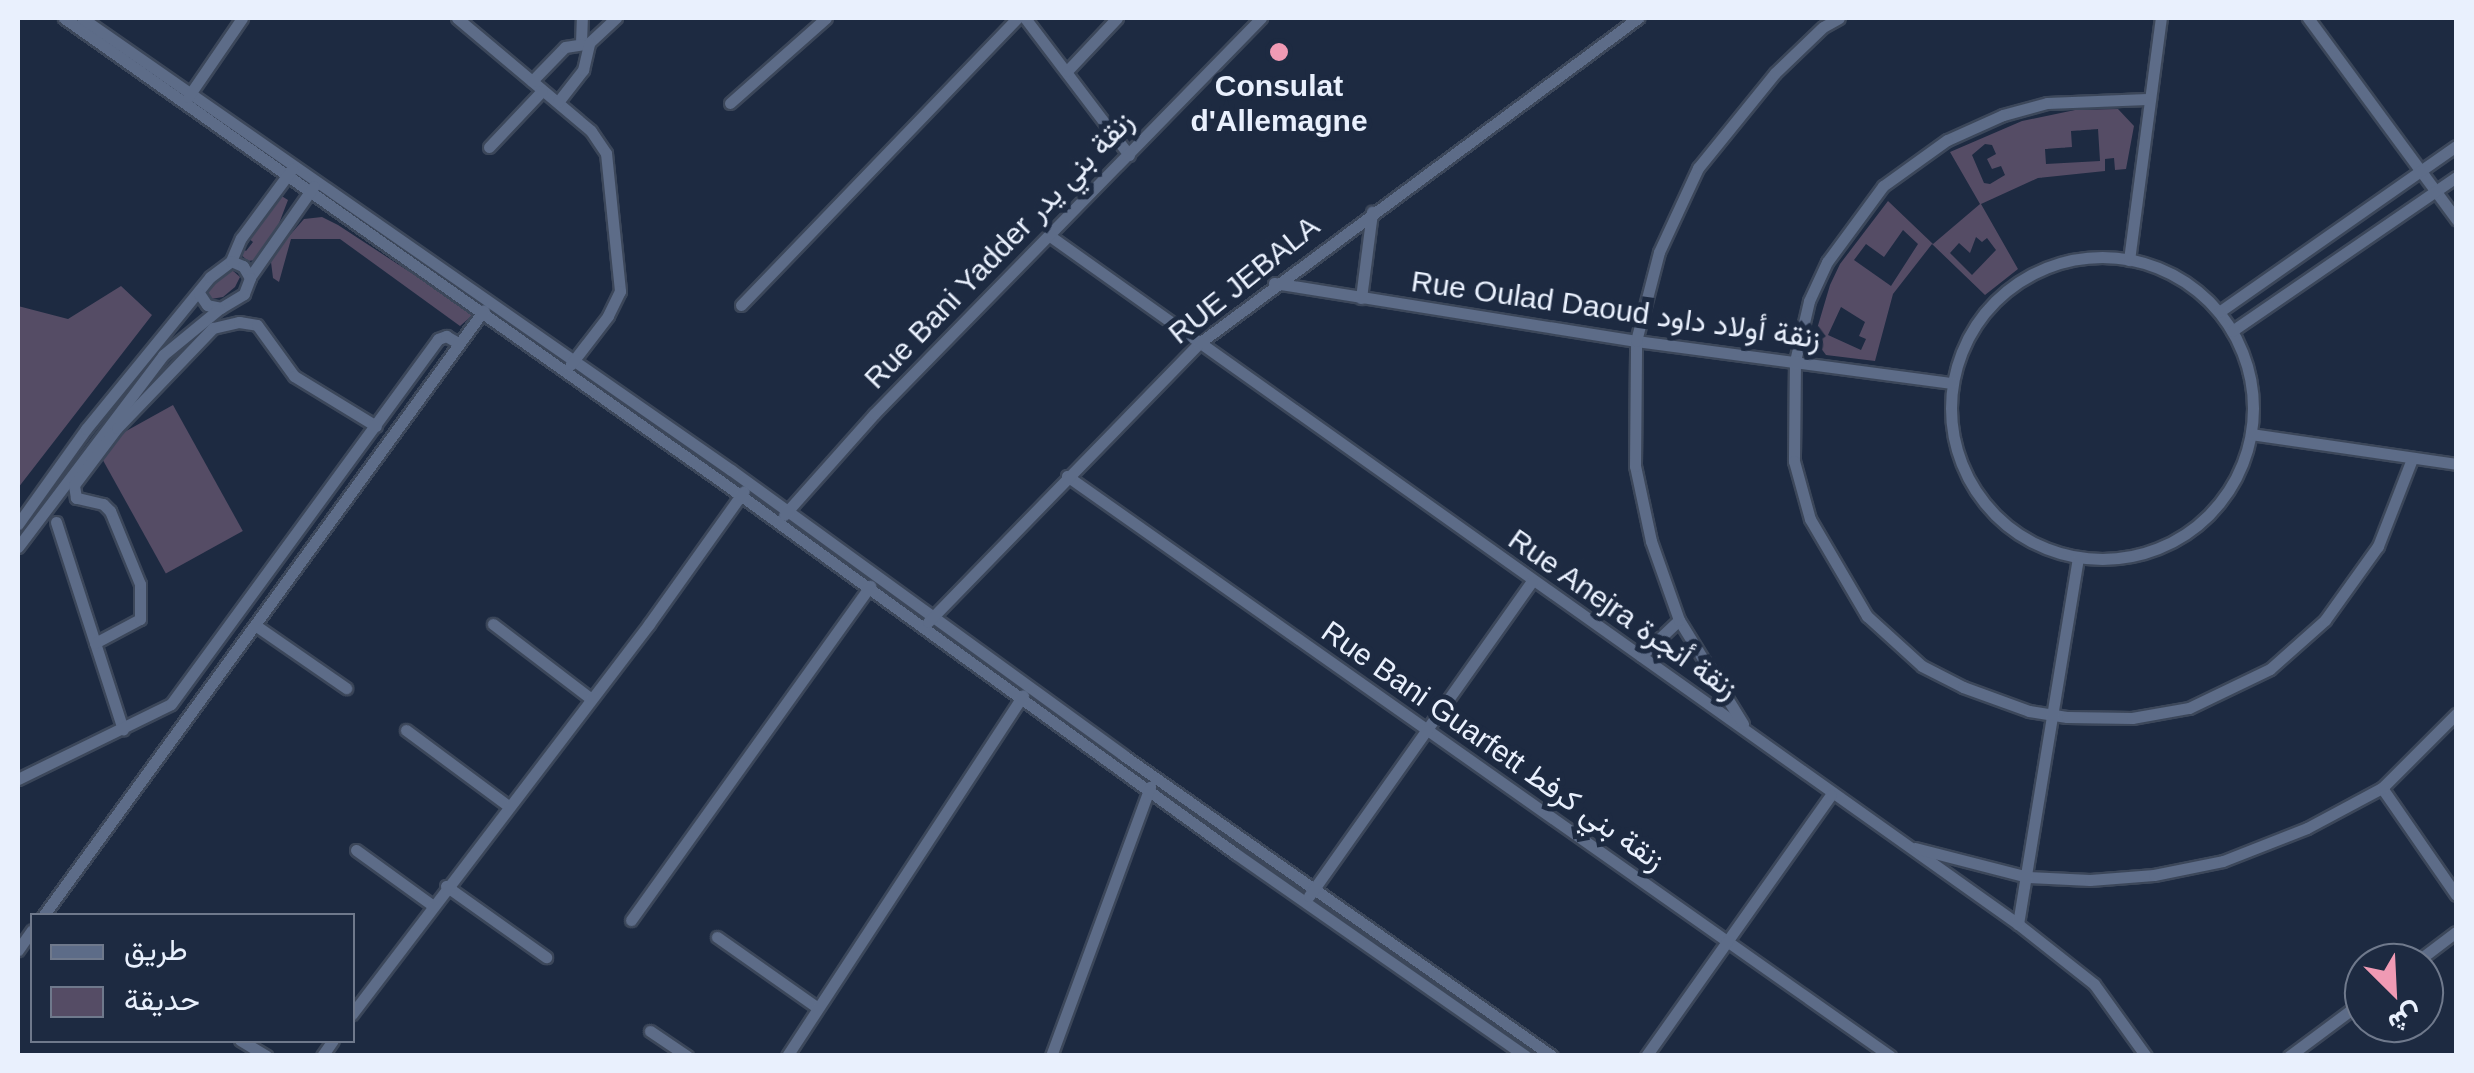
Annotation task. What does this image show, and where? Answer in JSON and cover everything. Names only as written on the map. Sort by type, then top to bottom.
[{"type":"street","points":[[64,18],[80,21],[486,308],[565,372],[741,495],[1020,700],[1526,1056]]},
{"type":"street","points":[[188,97],[242,18]]},
{"type":"street","points":[[457,18],[596,135],[606,152],[621,283],[617,302],[565,372]]},
{"type":"street","points":[[558,102],[584,70],[582,18]]},
{"type":"street","points":[[532,82],[566,47],[585,43],[616,18]]},
{"type":"street","points":[[730,103],[826,18]]},
{"type":"street","points":[[741,306],[1017,18]]},
{"type":"street","points":[[1025,18],[1129,155]]},
{"type":"street","points":[[1067,71],[1117,18]]},
{"type":"street","name":"Rue Bani Yadder زنقة بني يدر","points":[[778,522],[874,414],[1261,18]]},
{"type":"street","name":"RUE JEBALA","points":[[922,628],[1198,344],[1638,18]]},
{"type":"street","points":[[1747,731],[1679,620],[1651,541],[1635,466],[1636,341],[1659,252],[1698,168],[1738,115],[1820,22],[1840,18]]},
{"type":"street","points":[[2128,260],[2147,98],[2161,18]]},
{"type":"street","points":[[2308,18],[2456,219]]},
{"type":"street","points":[[488,147],[542,91]]},
{"type":"street","points":[[2147,98],[2073,100],[2024,108],[1947,140],[1899,172],[1866,204],[1837,245],[1809,302],[1795,361],[1791,423],[1801,495],[1827,555],[1867,616],[1895,645],[1936,673],[1997,702],[2052,716],[2132,718],[2167,713],[2230,692],[2281,661],[2325,620],[2368,564],[2412,459]]},
{"type":"street","points":[[2219,312],[2456,146]]},
{"type":"street","points":[[18,524],[86,429],[218,269],[231,262],[241,238],[291,170]]},
{"type":"street","points":[[2232,330],[2456,177]]},
{"type":"street","points":[[18,547],[152,368],[219,308],[244,294],[250,277],[314,186]]},
{"type":"street","points":[[1361,298],[1372,212]]},
{"type":"street","name":"Rue Anejra زنقة أنجرة","points":[[1050,236],[1747,731],[1831,795],[2018,924],[2094,984],[2146,1056]]},
{"type":"street","points":[[2094,258],[2128,260],[2178,278],[2219,312],[2232,330],[2252,391],[2251,434],[2230,488],[2190,531],[2136,556],[2078,558],[2045,549],[2014,533],[1989,510],[1969,482],[1953,434],[1952,383],[1970,336],[2001,295],[2029,276],[2061,263],[2094,258]]},
{"type":"street","points":[[231,262],[244,266],[250,277]]},
{"type":"street","name":"Rue Oulad Daoud زنقة أولاد داود","points":[[1274,284],[1636,341],[1952,383]]},
{"type":"street","points":[[199,293],[207,305],[219,308]]},
{"type":"street","points":[[486,308],[574,361],[749,483],[1154,778],[1552,1056]]},
{"type":"street","points":[[44,913],[486,308]]},
{"type":"street","points":[[95,643],[140,618],[142,596],[126,544],[110,511],[103,504],[76,498],[74,485],[117,428],[213,328],[239,322],[257,325],[294,376],[376,426]]},
{"type":"street","points":[[19,774],[171,704],[438,339],[445,336],[458,344]]},
{"type":"street","points":[[2251,434],[2456,464]]},
{"type":"street","name":"Rue Bani Guarfett زنقة بني كرفط","points":[[1067,476],[1890,1056]]},
{"type":"street","points":[[355,1010],[749,483]]},
{"type":"street","points":[[56,522],[123,729]]},
{"type":"street","points":[[2018,924],[2078,558]]},
{"type":"street","points":[[631,920],[877,576]]},
{"type":"street","points":[[1305,902],[1532,581]]},
{"type":"street","points":[[1641,656],[1679,620]]},
{"type":"street","points":[[255,624],[346,688]]},
{"type":"street","points":[[493,624],[590,698]]},
{"type":"street","points":[[787,1056],[1028,688]]},
{"type":"street","points":[[1906,846],[2028,877],[2116,879],[2204,866],[2307,828],[2382,788],[2456,714]]},
{"type":"street","points":[[406,730],[507,805]]},
{"type":"street","points":[[1051,1056],[1154,778]]},
{"type":"street","points":[[2382,788],[2456,895]]},
{"type":"street","points":[[1646,1056],[1831,795]]},
{"type":"street","points":[[356,850],[432,905]]},
{"type":"street","points":[[446,886],[546,957]]},
{"type":"street","points":[[717,936],[818,1008]]},
{"type":"street","points":[[2289,1056],[2344,1015]]},
{"type":"street","points":[[650,1031],[687,1056]]},
{"type":"street","points":[[245,1043],[267,1056]]},
{"type":"green space","points":[[2118,109],[2134,126],[2126,169],[2115,170],[2114,158],[2105,159],[2105,171],[2038,178],[1981,204],[2018,269],[1985,295],[1932,244],[1893,294],[1875,361],[1826,355],[1814,339],[1830,285],[1840,264],[1888,201],[1933,244],[1980,204],[1950,152],[2022,121],[2075,110]],"holes":[[[2098,129],[2100,161],[2046,164],[2045,149],[2072,147],[2071,131]],[[1985,144],[1992,145],[1996,154],[1987,159],[1992,169],[2001,166],[2005,175],[1990,184],[1984,183],[1972,155]],[[1903,230],[1918,244],[1891,286],[1854,260],[1866,244],[1884,257]],[[1976,237],[1982,242],[1987,238],[1996,250],[1972,275],[1950,253],[1959,243],[1970,253]],[[1841,307],[1865,322],[1859,336],[1866,339],[1861,350],[1828,335]]]},
{"type":"green space","points":[[280,195],[288,200],[275,234],[256,260],[248,261],[239,253],[241,247],[246,251],[253,242],[248,238]]},
{"type":"green space","points":[[322,217],[474,314],[460,326],[340,239],[291,239],[279,282],[273,278],[271,262],[282,244],[304,219]]},
{"type":"green space","points":[[232,270],[240,277],[235,287],[223,297],[211,299],[207,291],[215,278]]},
{"type":"green space","points":[[121,286],[152,315],[18,488],[18,306],[68,319]]},
{"type":"green space","points":[[173,405],[243,531],[166,574],[96,448]]},
{"type":"place","name":"Consulat d'Allemagne","points":[[1279,52]]}]
